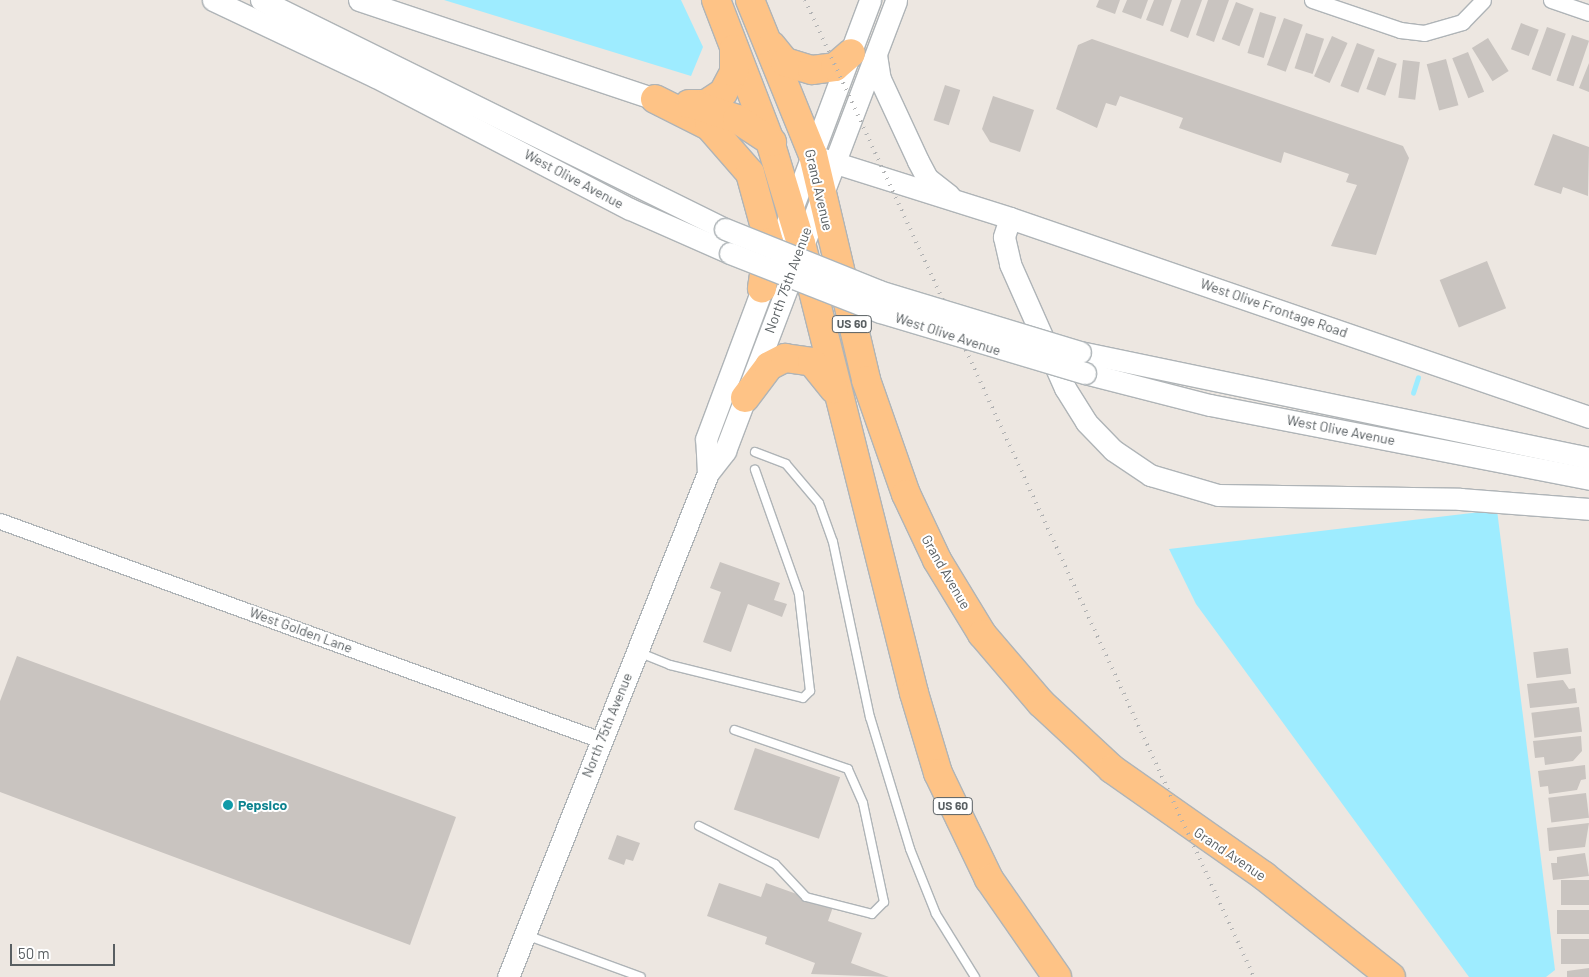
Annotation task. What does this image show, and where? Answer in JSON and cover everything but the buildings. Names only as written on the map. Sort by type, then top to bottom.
[{"type":"highway","name":"Grand Avenue","points":[[716,0],[734,42],[769,138],[807,199],[834,255],[866,380],[906,494],[937,560],[982,634],[1042,703],[1112,769],[1264,876],[1391,977]]},
{"type":"highway","name":"Grand Avenue","points":[[750,0],[822,160],[807,199],[801,243],[914,692],[938,773],[989,879],[1057,977]]},
{"type":"highway","points":[[768,41],[785,62],[812,70],[835,66],[863,53]]},
{"type":"highway","points":[[655,99],[706,104],[723,93],[734,72],[734,42]]},
{"type":"highway","points":[[655,99],[709,126],[750,173],[770,242],[762,288]]},
{"type":"highway","points":[[692,104],[738,119],[769,138]]},
{"type":"highway","points":[[758,112],[822,160]]},
{"type":"highway","points":[[745,398],[769,366],[795,357],[822,370],[842,405]]},
{"type":"main road","name":"West Olive Avenue","points":[[213,0],[376,77],[630,209],[730,253],[880,312],[1085,373],[1210,405],[1589,479]]},
{"type":"main road","name":"West Olive Avenue","points":[[261,0],[725,229],[879,291],[1080,352],[1589,458]]},
{"type":"main road","points":[[359,0],[655,99]]},
{"type":"main road","points":[[870,0],[863,53],[880,79],[927,178],[958,201]]},
{"type":"main road","points":[[822,160],[863,53],[896,0]]},
{"type":"main road","name":"West Olive Frontage Road","points":[[822,160],[1010,218],[1589,417]]},
{"type":"main road","name":"North 75th Avenue","points":[[708,474],[706,439],[762,288],[807,199]]},
{"type":"main road","points":[[1010,218],[1004,237],[1010,264],[1066,388],[1086,422],[1106,443],[1150,475],[1218,495],[1460,499],[1589,509]]},
{"type":"main road","name":"North 75th Avenue","points":[[508,977],[636,651],[708,474],[725,451],[801,243]]},
{"type":"street","points":[[1312,0],[1400,30],[1424,33],[1462,22],[1482,0]]},
{"type":"street","points":[[1551,0],[1589,13]]},
{"type":"street","name":"West Golden Lane","points":[[0,521],[601,740]]},
{"type":"lane","points":[[755,452],[786,464],[820,503],[833,542],[868,708],[904,830],[936,914],[975,977]]},
{"type":"lane","points":[[636,651],[670,665],[803,698],[810,691],[799,594],[755,470]]},
{"type":"lane","points":[[699,826],[776,864],[806,897],[872,914],[884,902],[863,804],[848,769],[735,730]]},
{"type":"lane","points":[[524,934],[641,977]]},
{"type":"water","points":[[444,0],[681,0],[703,47],[691,76]]},
{"type":"water","points":[[1497,510],[1555,970],[1546,977],[1469,977],[1196,604],[1169,549]]},
{"type":"waterway","points":[[1413,393],[1418,378]]},
{"type":"railway","points":[[805,0],[1254,977]]},
{"type":"place","name":"Pepsico","points":[[228,805]]}]
